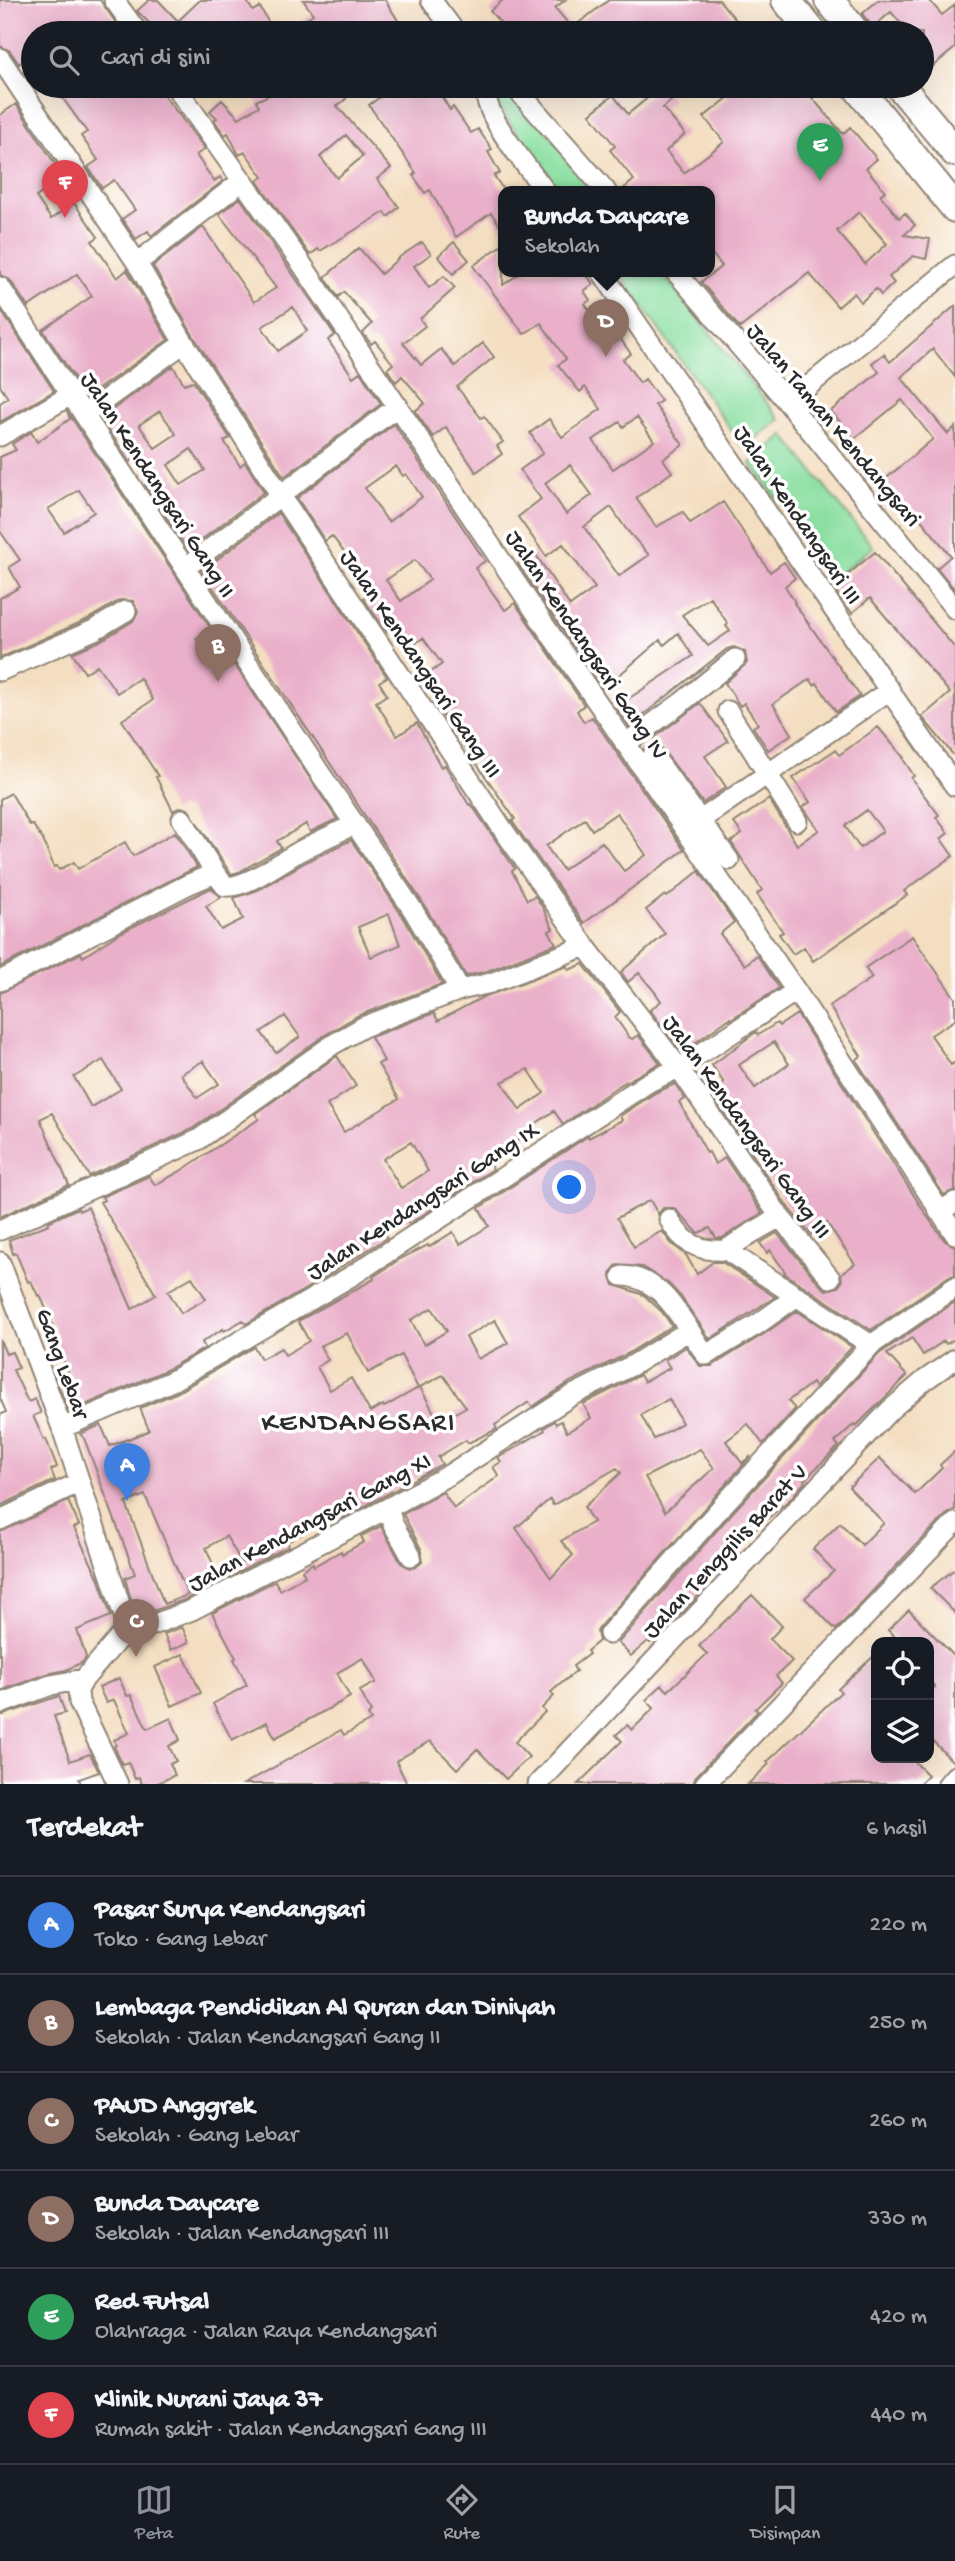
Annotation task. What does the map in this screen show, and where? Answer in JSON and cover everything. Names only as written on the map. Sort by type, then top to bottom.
[{"type":"main road","points":[[786,0],[803,21]]},
{"type":"main road","points":[[829,0],[846,21]]},
{"type":"main road","points":[[866,98],[955,208]]},
{"type":"main road","points":[[910,98],[955,152]]},
{"type":"street","points":[[114,0],[129,21]]},
{"type":"street","points":[[431,0],[447,21]]},
{"type":"street","name":"Jalan Kendangsari Gang III","points":[[0,58],[21,89]]},
{"type":"street","name":"Jalan Kendangsari Gang III","points":[[27,98],[137,263],[281,496],[504,831],[585,946],[679,1068],[780,1217],[830,1278]]},
{"type":"street","name":"Jalan Kendangsari Gang IV","points":[[183,98],[398,406],[625,744],[947,1207],[955,1234]]},
{"type":"street","points":[[487,98],[493,117],[541,186]]},
{"type":"street","points":[[525,98],[602,186]]},
{"type":"street","points":[[137,263],[242,181]]},
{"type":"street","points":[[788,403],[955,265]]},
{"type":"street","name":"Jalan Kendangsari III","points":[[605,277],[955,786]]},
{"type":"street","name":"Jalan Taman Kendangsari","points":[[680,277],[788,403],[955,609]]},
{"type":"street","name":"Jalan Kendangsari Gang II","points":[[0,287],[413,910],[460,990]]},
{"type":"street","points":[[84,415],[184,343]]},
{"type":"street","points":[[0,436],[71,395]]},
{"type":"street","points":[[185,568],[398,406]]},
{"type":"street","points":[[0,671],[94,630],[126,611]]},
{"type":"street","points":[[625,744],[735,659]]},
{"type":"street","points":[[699,821],[890,690]]},
{"type":"street","points":[[728,711],[797,821]]},
{"type":"street","points":[[653,755],[729,860]]},
{"type":"street","points":[[183,819],[225,886],[232,886],[265,872],[355,824]]},
{"type":"street","points":[[0,981],[215,873]]},
{"type":"street","points":[[0,1230],[198,1140],[349,1034],[460,990],[491,983],[585,946]]},
{"type":"street","name":"Jalan Kendangsari Gang IX","points":[[62,1428],[172,1381],[353,1275],[649,1082],[679,1068],[796,991]]},
{"type":"street","points":[[726,1250],[780,1217]]},
{"type":"street","points":[[669,1219],[676,1232],[688,1244],[706,1250],[726,1250],[871,1345]]},
{"type":"street","name":"Gang Lebar","points":[[0,1262],[62,1428],[124,1616],[125,1631]]},
{"type":"street","points":[[622,1276],[636,1276],[646,1280],[664,1294],[706,1355],[758,1324],[797,1296]]},
{"type":"street","points":[[609,1634],[724,1504],[871,1345],[955,1287]]},
{"type":"street","name":"Jalan Kendangsari Gang XI","points":[[125,1631],[144,1628],[192,1610],[388,1508],[447,1476],[571,1396],[633,1365],[688,1331]]},
{"type":"street","name":"Jalan Tenggilis Barat V","points":[[538,1784],[890,1410],[955,1359]]},
{"type":"street","points":[[0,1520],[80,1482]]},
{"type":"street","points":[[388,1508],[411,1556]]},
{"type":"street","points":[[705,1784],[955,1523]]},
{"type":"street","points":[[118,1784],[79,1702],[78,1690],[83,1679],[125,1631]]},
{"type":"street","points":[[0,1704],[51,1685],[83,1679]]},
{"type":"street","points":[[947,1784],[955,1776]]},
{"type":"green space","points":[[502,98],[519,98],[591,186],[555,186],[498,106]]},
{"type":"green space","points":[[621,277],[665,277],[780,419],[744,448]]},
{"type":"green space","points":[[784,435],[873,547],[835,577],[750,463]]},
{"type":"building","points":[[0,0],[100,0],[115,21],[21,21],[19,64],[10,51],[0,46]]},
{"type":"building","points":[[149,0],[158,0],[178,21],[147,21],[137,11]]},
{"type":"building","points":[[200,0],[246,0],[253,11],[260,7],[268,21],[178,21]]},
{"type":"building","points":[[303,0],[385,0],[398,21],[303,21],[313,14]]},
{"type":"building","points":[[503,0],[565,0],[555,8],[566,21],[499,21],[490,11]]},
{"type":"building","points":[[609,0],[719,0],[737,21],[581,21]]},
{"type":"building","points":[[878,0],[929,0],[942,15],[955,5],[955,48],[934,65],[934,21],[899,21],[891,12],[880,21],[868,21],[862,14]]},
{"type":"building","points":[[63,98],[166,98],[205,149],[196,155],[214,181],[220,177],[223,181],[151,236],[148,231],[136,239],[122,219],[135,210],[114,180],[102,188],[88,167],[98,160],[81,136],[87,132]]},
{"type":"building","points":[[262,98],[345,98],[337,106],[391,168],[377,179],[399,207],[388,217],[385,212],[310,255],[257,181],[263,177],[245,152],[239,155],[228,133],[225,135],[214,120],[217,118],[210,111],[222,100],[239,118],[259,106],[256,101]],"holes":[[[346,135],[363,156],[337,178],[320,157]]]},
{"type":"building","points":[[379,98],[442,98],[450,110],[453,107],[471,133],[478,129],[492,149],[488,152],[500,173],[494,176],[501,186],[498,186],[498,223],[491,213],[456,237],[430,190],[425,193],[413,175],[416,173],[369,105]]},
{"type":"building","points":[[609,98],[615,98],[628,114],[647,98],[672,98],[663,108],[685,134],[666,151],[684,173],[724,142],[704,117],[728,98],[812,98],[843,134],[850,127],[877,159],[866,168],[885,191],[880,195],[899,218],[905,213],[915,225],[904,235],[930,239],[926,259],[913,256],[889,277],[894,283],[881,295],[876,289],[861,302],[854,293],[838,307],[809,273],[740,328],[701,282],[708,277],[715,277],[715,271],[722,266],[715,257],[715,186],[627,186],[634,180],[610,150],[615,146],[590,114]],"holes":[[[859,212],[887,244],[865,264],[837,231]]]},
{"type":"building","points":[[16,104],[64,178],[36,197],[51,219],[74,203],[98,237],[92,241],[117,278],[127,270],[168,340],[87,397],[43,330],[92,296],[77,274],[28,307],[10,280],[0,275],[0,115]]},
{"type":"building","points":[[240,198],[335,335],[328,340],[353,377],[360,372],[381,404],[284,477],[194,337],[153,266],[203,227],[254,302],[276,288],[219,214]],"holes":[[[293,307],[307,331],[278,351],[262,327]]]},
{"type":"building","points":[[422,242],[431,254],[414,266],[429,288],[444,276],[455,288],[420,319],[425,326],[403,343],[421,365],[441,349],[455,366],[483,343],[494,357],[457,387],[481,418],[484,416],[503,442],[497,446],[502,454],[476,472],[446,427],[433,437],[415,411],[425,403],[402,376],[396,382],[387,369],[393,364],[375,341],[371,344],[363,333],[372,324],[344,292],[338,297],[325,277],[359,248],[381,274]]},
{"type":"building","points":[[454,242],[469,260],[453,274],[438,256]]},
{"type":"building","points":[[498,248],[498,277],[503,277],[503,285],[514,277],[588,277],[593,284],[584,291],[590,300],[585,304],[610,339],[617,334],[631,354],[623,359],[640,383],[645,379],[661,401],[655,405],[683,445],[663,459],[672,472],[636,498],[656,527],[683,512],[690,523],[723,502],[770,572],[784,562],[795,578],[785,586],[794,603],[860,696],[836,712],[817,683],[814,685],[810,679],[773,704],[792,734],[768,750],[753,727],[758,724],[744,703],[740,706],[725,683],[747,663],[745,652],[734,647],[727,649],[629,726],[616,707],[693,656],[678,633],[664,645],[660,640],[603,689],[518,564],[534,552],[570,606],[595,588],[563,544],[546,556],[518,517],[541,499],[520,470],[543,453],[530,433],[549,419],[562,437],[601,409],[585,387],[580,392],[558,365],[566,359],[541,323],[524,334],[473,266]],"holes":[[[637,417],[654,441],[613,469],[593,440],[620,422],[623,427]],[[570,465],[592,495],[566,514],[545,483]],[[611,507],[649,555],[619,576],[584,527]],[[710,597],[730,631],[708,646],[682,615]]]},
{"type":"building","points":[[955,306],[955,377],[933,349],[901,377],[948,434],[955,427],[955,590],[937,568],[951,556],[919,517],[915,520],[883,481],[933,439],[902,400],[854,439],[831,411],[879,372],[872,363],[884,354],[890,362]]},
{"type":"building","points":[[0,309],[54,391],[0,422],[0,403],[8,398],[0,386]]},
{"type":"building","points":[[173,366],[184,384],[193,381],[230,438],[224,441],[240,466],[245,462],[264,492],[188,550],[145,485],[152,481],[137,457],[130,462],[101,418]],"holes":[[[160,411],[176,434],[155,448],[139,425]],[[191,449],[205,470],[181,485],[168,465]]]},
{"type":"building","points":[[67,411],[211,629],[196,638],[219,674],[234,664],[337,819],[310,832],[306,824],[277,841],[281,848],[239,872],[231,874],[188,809],[181,807],[173,811],[156,777],[158,776],[122,720],[153,700],[140,678],[117,693],[97,665],[85,673],[72,653],[100,641],[133,621],[138,612],[133,601],[120,600],[88,619],[0,658],[0,598],[20,587],[9,567],[20,560],[0,531],[0,457],[16,450],[12,444],[31,432],[37,442],[70,419]],"holes":[[[79,490],[94,512],[64,532],[48,509]]]},
{"type":"building","points":[[394,424],[485,561],[475,568],[505,610],[515,603],[584,705],[577,711],[584,722],[592,717],[684,850],[584,923],[512,821],[515,819],[437,707],[443,703],[424,677],[442,664],[423,638],[410,647],[395,626],[387,632],[363,598],[373,591],[332,536],[325,541],[297,498]],"holes":[[[396,466],[403,476],[406,474],[422,497],[388,522],[365,488]],[[415,560],[430,580],[401,601],[386,580]],[[617,813],[646,855],[624,871],[602,842],[563,870],[546,846],[585,819],[592,830]]]},
{"type":"building","points":[[278,513],[387,677],[379,682],[387,695],[376,702],[397,736],[417,723],[441,767],[445,765],[469,805],[471,804],[515,869],[512,871],[527,900],[535,896],[543,908],[553,929],[549,931],[556,944],[487,971],[466,976],[423,903],[202,571]]},
{"type":"building","points":[[875,552],[955,648],[955,757],[922,717],[950,693],[870,598],[852,613],[833,587]]},
{"type":"building","points":[[700,703],[728,741],[705,756],[726,787],[703,803],[654,738]]},
{"type":"building","points":[[878,727],[904,758],[914,776],[911,778],[939,815],[936,817],[948,833],[941,839],[953,856],[904,891],[907,895],[813,961],[804,947],[793,954],[779,934],[783,932],[757,894],[762,890],[731,842],[742,834],[734,823],[769,799],[797,845],[819,830],[803,807],[810,802],[793,778],[835,750],[839,755]],"holes":[[[867,810],[883,831],[860,848],[845,826]]]},
{"type":"building","points":[[11,793],[30,826],[33,825],[43,840],[54,867],[57,866],[59,870],[74,862],[78,869],[125,842],[133,856],[175,832],[197,867],[0,967],[0,799]]},
{"type":"building","points":[[351,840],[403,917],[442,984],[357,1016],[325,1035],[192,1129],[89,1176],[52,1113],[40,1119],[69,1185],[0,1217],[0,993],[81,953],[83,957],[118,934],[211,888],[221,897],[206,906],[221,930],[243,919],[234,898],[258,890]],"holes":[[[389,914],[400,945],[371,957],[358,927]],[[285,1016],[300,1037],[276,1053],[261,1032]],[[103,1060],[121,1089],[91,1107],[74,1077]],[[203,1061],[219,1084],[197,1098],[181,1074]]]},
{"type":"building","points":[[699,871],[734,922],[720,934],[745,965],[757,955],[779,988],[682,1052],[650,1010],[661,1001],[655,992],[639,973],[628,982],[621,972],[665,934],[646,910]]},
{"type":"building","points":[[912,936],[955,998],[955,1020],[931,1035],[951,1065],[955,1062],[955,1190],[944,1195],[856,1060],[861,1056],[829,1006],[872,978],[865,968]]},
{"type":"building","points":[[583,964],[620,1012],[615,1017],[629,1037],[632,1039],[638,1035],[660,1063],[620,1085],[563,1124],[554,1111],[531,1127],[533,1130],[488,1160],[493,1169],[409,1224],[401,1212],[380,1225],[387,1238],[246,1324],[243,1320],[224,1331],[223,1329],[202,1342],[205,1348],[166,1370],[69,1412],[55,1376],[68,1371],[55,1341],[59,1339],[40,1295],[38,1296],[31,1281],[28,1282],[16,1253],[13,1254],[9,1240],[49,1224],[48,1222],[78,1208],[79,1211],[88,1207],[132,1309],[156,1295],[100,1202],[104,1200],[102,1197],[149,1176],[155,1185],[179,1172],[259,1119],[255,1114],[337,1056],[356,1086],[327,1105],[344,1132],[399,1099],[378,1064],[384,1061],[371,1037],[434,1013],[438,1021],[483,997],[567,966],[569,970]],"holes":[[[528,1069],[544,1093],[520,1110],[502,1082]],[[411,1142],[428,1171],[401,1188],[383,1159]],[[192,1277],[206,1299],[181,1313],[168,1291]]]},
{"type":"building","points":[[797,1014],[929,1219],[945,1241],[955,1246],[955,1275],[948,1277],[871,1330],[784,1273],[770,1250],[767,1253],[760,1243],[777,1233],[826,1290],[838,1287],[842,1282],[841,1274],[855,1264],[827,1223],[811,1235],[790,1210],[710,1091],[724,1083],[712,1065],[756,1032],[758,1035],[777,1023],[779,1026]],"holes":[[[774,1042],[789,1064],[755,1088],[739,1065]]]},
{"type":"building","points":[[675,1084],[685,1099],[679,1102],[707,1153],[709,1152],[715,1164],[725,1158],[762,1213],[722,1238],[716,1238],[710,1228],[698,1233],[674,1208],[663,1208],[658,1214],[650,1200],[617,1218],[634,1247],[662,1231],[671,1243],[686,1255],[697,1274],[713,1262],[722,1262],[775,1297],[710,1339],[669,1284],[642,1267],[617,1265],[610,1273],[614,1285],[644,1295],[672,1326],[627,1354],[570,1382],[532,1407],[529,1402],[495,1425],[497,1429],[468,1443],[466,1440],[438,1457],[442,1464],[382,1497],[328,1523],[322,1513],[297,1527],[302,1534],[287,1542],[289,1546],[187,1599],[136,1617],[125,1578],[135,1574],[84,1438],[80,1434],[101,1425],[110,1446],[146,1432],[149,1430],[140,1408],[178,1392],[254,1347],[261,1359],[281,1348],[285,1355],[309,1341],[298,1321],[374,1279],[373,1277],[400,1259],[428,1245],[429,1247],[453,1232],[460,1244],[489,1226],[479,1208],[588,1136],[589,1138],[622,1120],[620,1116],[655,1093]],"holes":[[[432,1308],[447,1331],[424,1345],[411,1320]],[[495,1320],[508,1343],[478,1359],[466,1337]],[[347,1333],[368,1373],[401,1355],[418,1388],[370,1412],[351,1378],[330,1390],[317,1367],[328,1360],[320,1346]],[[443,1375],[466,1407],[439,1422],[420,1387]],[[145,1495],[188,1595],[164,1604],[126,1503]],[[226,1536],[242,1563],[218,1576],[206,1548]]]},
{"type":"building","points":[[955,1302],[955,1339],[946,1344],[944,1341],[923,1355],[912,1338],[887,1354],[907,1376],[856,1426],[854,1424],[835,1442],[839,1446],[804,1480],[790,1499],[728,1554],[731,1556],[696,1589],[700,1594],[686,1609],[650,1643],[648,1641],[631,1656],[618,1643],[733,1512],[879,1354]]},
{"type":"building","points":[[797,1311],[852,1347],[815,1387],[812,1383],[788,1401],[795,1409],[763,1444],[748,1424],[726,1441],[742,1463],[751,1456],[600,1626],[597,1632],[599,1641],[587,1651],[589,1654],[573,1666],[576,1671],[551,1692],[554,1696],[542,1708],[545,1712],[515,1742],[529,1757],[506,1779],[477,1749],[457,1769],[430,1741],[396,1761],[407,1784],[244,1784],[341,1730],[344,1735],[371,1720],[368,1715],[371,1712],[360,1691],[376,1682],[363,1658],[337,1673],[350,1697],[275,1738],[267,1722],[232,1740],[213,1704],[247,1685],[212,1613],[275,1581],[280,1590],[305,1576],[302,1570],[313,1563],[314,1566],[341,1551],[342,1554],[364,1542],[361,1536],[381,1526],[401,1563],[410,1568],[416,1567],[422,1562],[422,1551],[403,1514],[443,1492],[454,1508],[499,1476],[493,1467],[501,1462],[498,1458],[545,1430],[544,1428],[554,1421],[556,1424],[561,1421],[567,1432],[591,1418],[583,1404],[640,1375],[644,1382],[670,1368],[665,1360],[686,1347],[700,1366],[712,1366]],"holes":[[[669,1399],[682,1423],[654,1439],[641,1415]],[[700,1449],[714,1468],[665,1512],[645,1477]],[[617,1468],[621,1473],[584,1507],[593,1522],[561,1541],[573,1555],[551,1578],[516,1528],[550,1499],[553,1505]]]},
{"type":"building","points":[[0,1340],[6,1354],[12,1352],[19,1368],[13,1370],[28,1402],[35,1399],[41,1413],[33,1416],[57,1467],[51,1470],[55,1480],[0,1506],[0,1415],[6,1412],[0,1398]]},
{"type":"building","points":[[955,1451],[955,1509],[914,1547],[836,1630],[805,1598],[834,1571],[813,1549],[840,1523],[862,1545],[884,1523],[849,1487],[880,1458],[915,1494]]},
{"type":"building","points":[[68,1501],[79,1525],[74,1528],[98,1577],[111,1616],[77,1630],[86,1657],[83,1662],[0,1691],[0,1532]]},
{"type":"building","points":[[955,1569],[955,1613],[930,1588]]},
{"type":"building","points":[[752,1595],[782,1626],[770,1639],[792,1661],[776,1676],[782,1683],[755,1709],[758,1711],[696,1776],[693,1784],[578,1784],[622,1741],[616,1735],[627,1725],[632,1730],[654,1708],[646,1700],[662,1685],[668,1691],[707,1654],[699,1646]]},
{"type":"building","points":[[909,1610],[955,1657],[955,1764],[934,1742],[934,1637],[894,1637],[888,1630]]},
{"type":"building","points":[[182,1627],[189,1642],[171,1650],[164,1634]]},
{"type":"building","points":[[183,1654],[201,1693],[172,1706],[155,1667]]},
{"type":"building","points":[[871,1659],[871,1763],[916,1763],[928,1775],[919,1784],[748,1784],[769,1764],[767,1762],[841,1692],[838,1689]]},
{"type":"building","points":[[119,1678],[127,1696],[131,1695],[147,1729],[171,1718],[180,1740],[169,1746],[176,1761],[170,1764],[175,1775],[156,1784],[142,1784],[139,1777],[135,1779],[128,1762],[122,1764],[114,1746],[114,1740],[129,1733],[114,1700],[106,1703],[99,1687]]},
{"type":"building","points":[[59,1696],[65,1713],[54,1716],[70,1761],[90,1754],[99,1772],[79,1779],[81,1784],[0,1784],[0,1716]]},
{"type":"place","name":"Red Futsal","points":[[820,181]]},
{"type":"place","name":"Klinik Nurani Jaya 37","points":[[65,218]]},
{"type":"place","name":"Bunda Daycare","points":[[606,357]]},
{"type":"place","name":"Lembaga Pendidikan Al Quran dan Diniyah","points":[[218,682]]},
{"type":"place","name":"Pasar Surya Kendangsari","points":[[127,1501]]},
{"type":"place","name":"PAUD Anggrek","points":[[136,1657]]},
{"type":"district","name":"KENDANGSARI","points":[[359,1420]]}]
